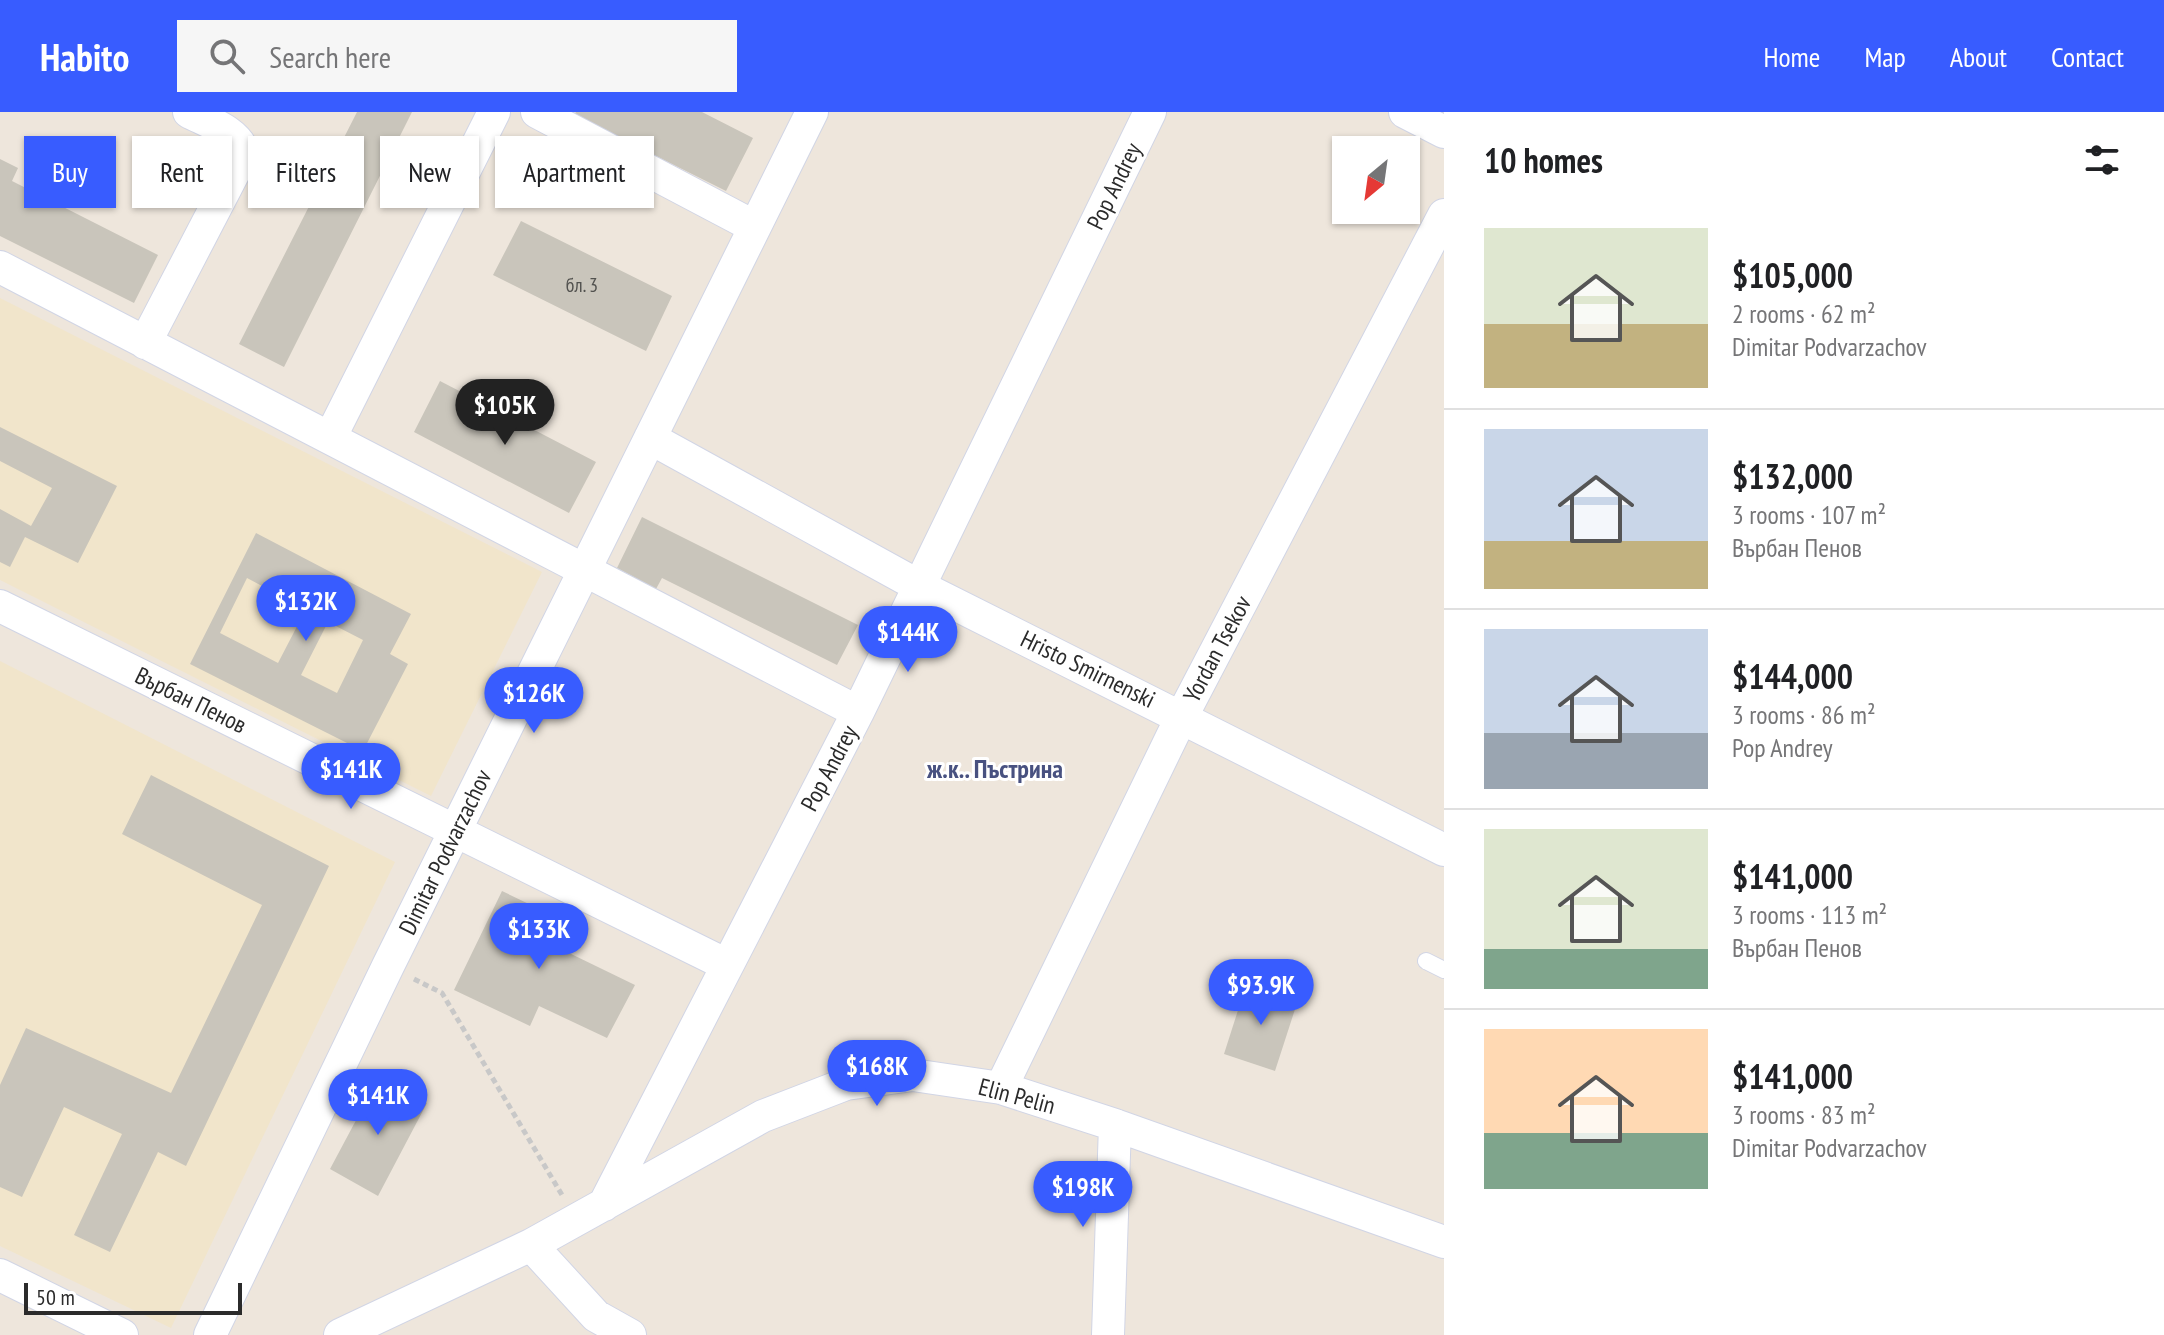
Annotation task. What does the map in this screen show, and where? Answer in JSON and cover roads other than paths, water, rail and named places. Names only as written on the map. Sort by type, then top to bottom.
[{"type":"street","points":[[145,343],[244,153],[233,136],[189,112]]},
{"type":"street","points":[[330,438],[494,112]]},
{"type":"street","points":[[537,112],[755,227]]},
{"type":"street","name":"Dimitar Podvarzachov","points":[[210,1335],[388,966],[812,112]]},
{"type":"street","name":"Pop Andrey","points":[[590,1212],[727,965],[858,712],[1150,112]]},
{"type":"street","points":[[1405,112],[1444,132]]},
{"type":"street","name":"Yordan Tsekov","points":[[1001,1088],[1182,716],[1444,215]]},
{"type":"street","points":[[0,267],[858,712]]},
{"type":"street","name":"Hristo Smirnenski","points":[[650,438],[919,586],[1444,850]]},
{"type":"street","name":"Върбан Пенов","points":[[0,606],[727,965]]},
{"type":"street","name":"Elin Pelin","points":[[340,1335],[531,1245],[763,1116],[846,1084],[913,1075],[1001,1088],[1115,1125],[1444,1242]]},
{"type":"street","points":[[1108,1335],[1115,1125]]},
{"type":"street","points":[[531,1245],[596,1316],[630,1335]]},
{"type":"street","points":[[0,1275],[122,1335]]},
{"type":"lane","points":[[1426,961],[1444,970]]},
{"type":"district","name":"ж.к.. Пъстрина","points":[[995,768]]}]
